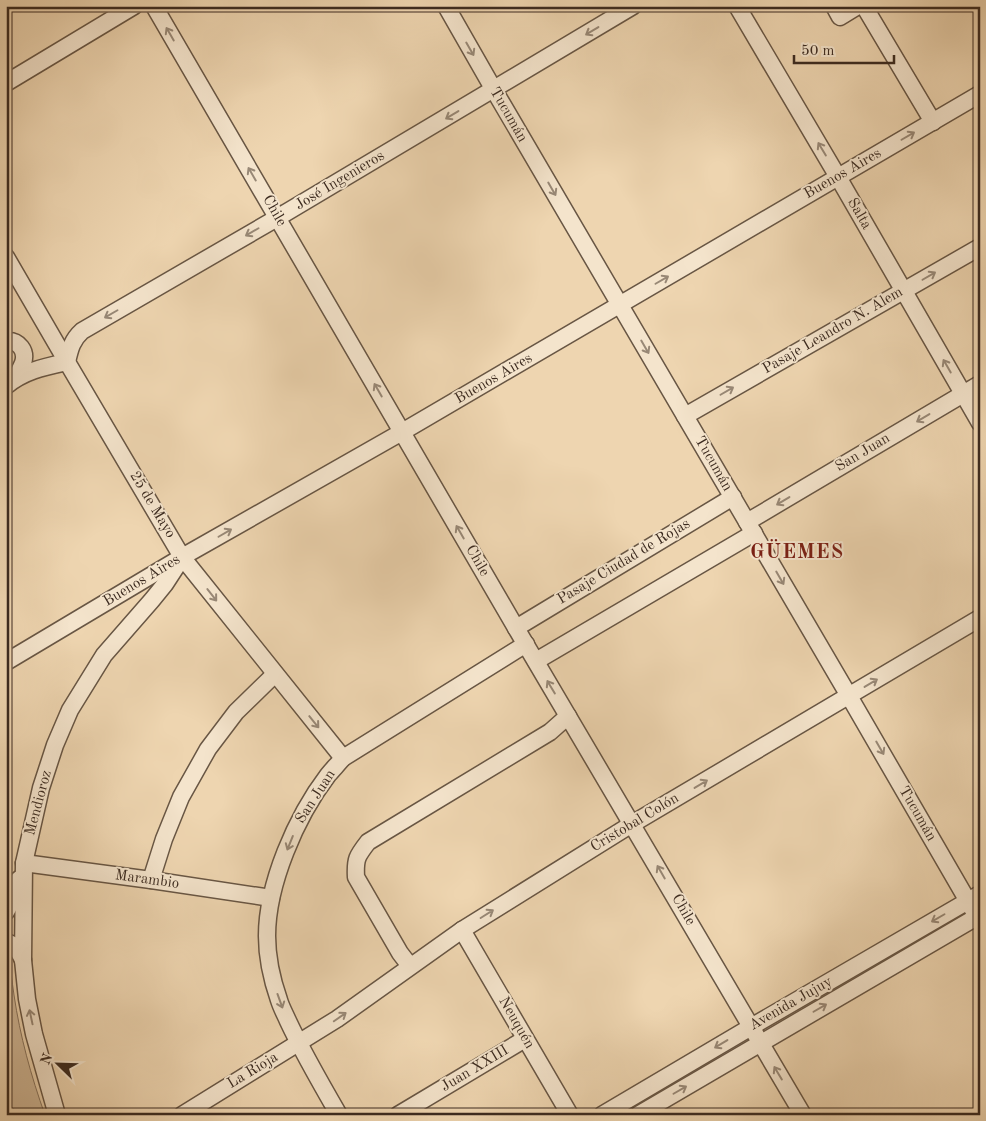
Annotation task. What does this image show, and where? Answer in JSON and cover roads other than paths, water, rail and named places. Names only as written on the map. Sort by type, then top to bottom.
[{"type":"street","points":[[6,83],[134,6]]},
{"type":"street","name":"Chile","points":[[154,6],[516,628],[803,1115]]},
{"type":"street","name":"Tucumán","points":[[446,6],[732,497],[850,696],[974,898],[979,918]]},
{"type":"street","name":"Salta","points":[[737,6],[980,423]]},
{"type":"street","points":[[834,6],[840,18],[858,6]]},
{"type":"street","points":[[864,6],[933,122]]},
{"type":"street","name":"José Ingenieros","points":[[67,362],[71,345],[76,336],[82,331],[494,90],[623,9]]},
{"type":"street","name":"Buenos Aires","points":[[6,662],[182,557],[402,432],[980,94]]},
{"type":"street","name":"Pasaje Leandro N. Alem","points":[[685,416],[980,247]]},
{"type":"street","name":"25 de Mayo","points":[[6,257],[182,557],[343,758]]},
{"type":"street","points":[[6,341],[16,342],[20,345],[23,352],[24,362],[11,382]]},
{"type":"street","points":[[11,382],[40,368],[67,362]]},
{"type":"street","name":"San Juan","points":[[536,661],[980,384]]},
{"type":"street","name":"Pasaje Ciudad de Rojas","points":[[516,628],[732,497]]},
{"type":"street","name":"Mendioroz","points":[[57,1115],[34,1034],[27,999],[23,960],[24,863],[41,788],[55,745],[70,710],[104,655],[160,590],[182,557]]},
{"type":"street","name":"Cristobal Colón","points":[[299,1044],[462,930],[632,824],[980,618]]},
{"type":"street","name":"San Juan","points":[[338,1115],[299,1044],[279,1000],[270,966],[267,937],[270,898],[280,867],[310,801],[328,774],[343,758],[526,644]]},
{"type":"street","points":[[151,880],[164,839],[181,797],[208,750],[236,712],[275,674]]},
{"type":"street","points":[[410,966],[400,953],[356,877],[355,864],[360,853],[368,842],[550,732],[568,716]]},
{"type":"street","points":[[6,912],[12,901],[24,863]]},
{"type":"street","name":"Marambio","points":[[24,863],[270,898]]},
{"type":"street","name":"Avenida Jujuy","points":[[602,1115],[974,898]]},
{"type":"street","name":"Avenida Jujuy","points":[[638,1115],[979,918]]},
{"type":"street","name":"Neuquén","points":[[462,930],[570,1115]]},
{"type":"street","points":[[6,942],[12,943],[16,947],[23,960]]},
{"type":"street","name":"Juan XXIII","points":[[398,1115],[525,1039]]},
{"type":"street","name":"La Rioja","points":[[182,1115],[299,1044]]},
{"type":"district","name":"GÜEMES","points":[[797,553]]}]
